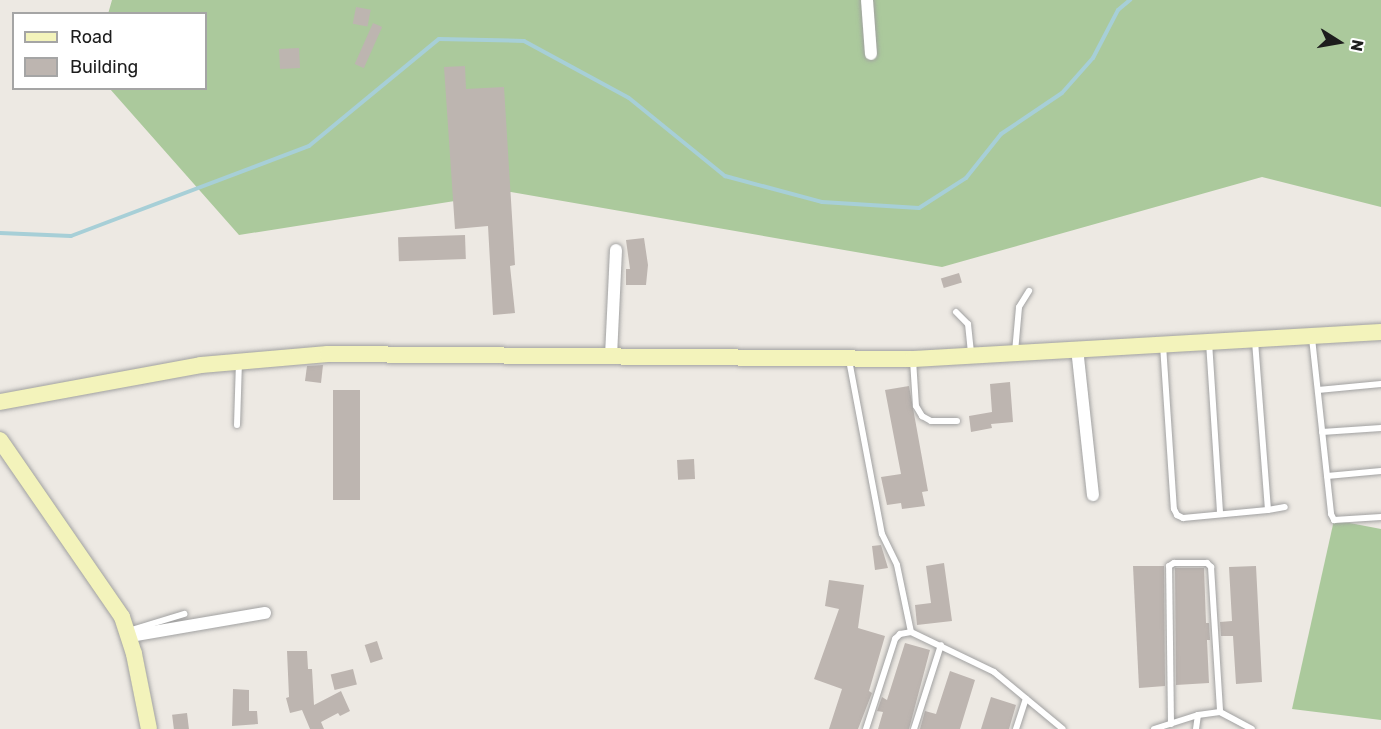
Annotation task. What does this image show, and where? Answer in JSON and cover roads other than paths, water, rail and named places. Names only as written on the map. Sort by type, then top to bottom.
[{"type":"street","points":[[867,0],[871,54]]},
{"type":"street","points":[[611,356],[615,250]]},
{"type":"street","points":[[0,402],[188,368],[328,354],[913,359],[1381,332]]},
{"type":"street","points":[[1077,348],[1093,495]]},
{"type":"street","points":[[0,440],[122,617],[129,633],[148,729]]},
{"type":"street","points":[[129,633],[265,613]]},
{"type":"lane","points":[[1015,352],[1019,307],[1029,291]]},
{"type":"lane","points":[[956,312],[968,324],[971,355]]},
{"type":"lane","points":[[1311,335],[1334,520],[1381,518]]},
{"type":"lane","points":[[1255,338],[1268,510]]},
{"type":"lane","points":[[1209,342],[1220,514]]},
{"type":"lane","points":[[1163,345],[1174,509],[1177,515],[1183,518],[1286,507]]},
{"type":"lane","points":[[913,359],[916,406],[922,416],[932,421],[957,421]]},
{"type":"lane","points":[[849,360],[882,534],[897,565],[911,632]]},
{"type":"lane","points":[[237,425],[239,362]]},
{"type":"lane","points":[[1318,390],[1381,384]]},
{"type":"lane","points":[[1322,432],[1381,428]]},
{"type":"lane","points":[[1327,476],[1381,471]]},
{"type":"lane","points":[[1171,724],[1169,566],[1174,563],[1207,563],[1211,567],[1220,712]]},
{"type":"lane","points":[[129,633],[184,614]]},
{"type":"lane","points":[[866,729],[894,639],[900,634],[911,632],[983,665],[1063,729]]},
{"type":"lane","points":[[914,729],[941,645]]},
{"type":"lane","points":[[1016,729],[1026,699]]},
{"type":"lane","points":[[1154,729],[1198,715],[1220,712],[1252,729]]},
{"type":"lane","points":[[1196,729],[1198,715]]},
{"type":"waterway","points":[[0,233],[71,236],[309,146],[439,39],[524,41],[629,98],[725,176],[822,202],[919,208],[966,178],[1001,134],[1062,93],[1093,58],[1118,10],[1130,0]]}]
